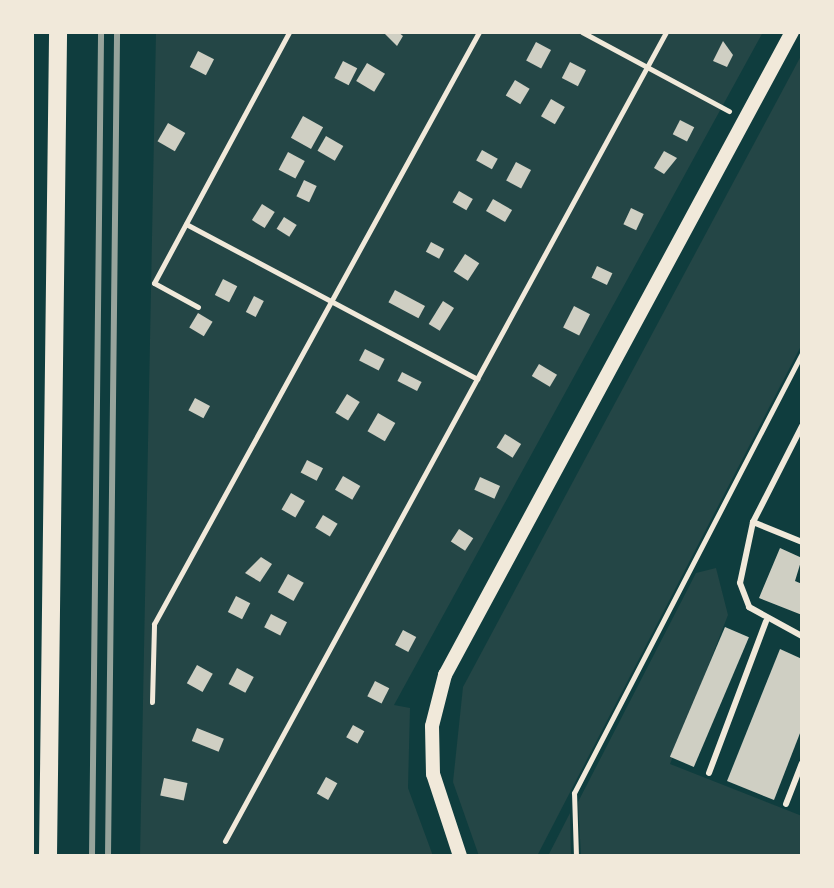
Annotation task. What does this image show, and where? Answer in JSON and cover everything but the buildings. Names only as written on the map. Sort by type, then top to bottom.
[{"type":"main road","points":[[48,856],[58,32]]},
{"type":"street","points":[[460,856],[433,774],[432,726],[445,675],[792,32]]},
{"type":"lane","points":[[802,426],[753,522],[740,583],[749,607],[766,621],[802,636]]},
{"type":"lane","points":[[753,522],[802,542]]},
{"type":"lane","points":[[709,773],[766,621]]},
{"type":"lane","points":[[786,804],[802,763]]},
{"type":"path","points":[[198,307],[154,283],[289,32]]},
{"type":"path","points":[[152,702],[154,624],[479,32]]},
{"type":"path","points":[[582,32],[745,120]]},
{"type":"path","points":[[225,841],[666,32]]},
{"type":"path","points":[[186,224],[477,379]]},
{"type":"path","points":[[576,856],[574,793],[802,354]]},
{"type":"shaded area","points":[[156,32],[763,32],[394,705],[410,708],[408,788],[433,856],[140,856]]},
{"type":"shaded area","points":[[802,54],[802,344],[537,856],[479,856],[453,782],[463,687]]},
{"type":"shaded area","points":[[716,568],[728,615],[670,764],[802,816],[802,856],[581,856],[578,802],[696,573]]},
{"type":"shaded area","points":[[570,813],[571,856],[548,856]]},
{"type":"railway","points":[[92,856],[101,32]]},
{"type":"railway","points":[[108,856],[117,32]]}]
